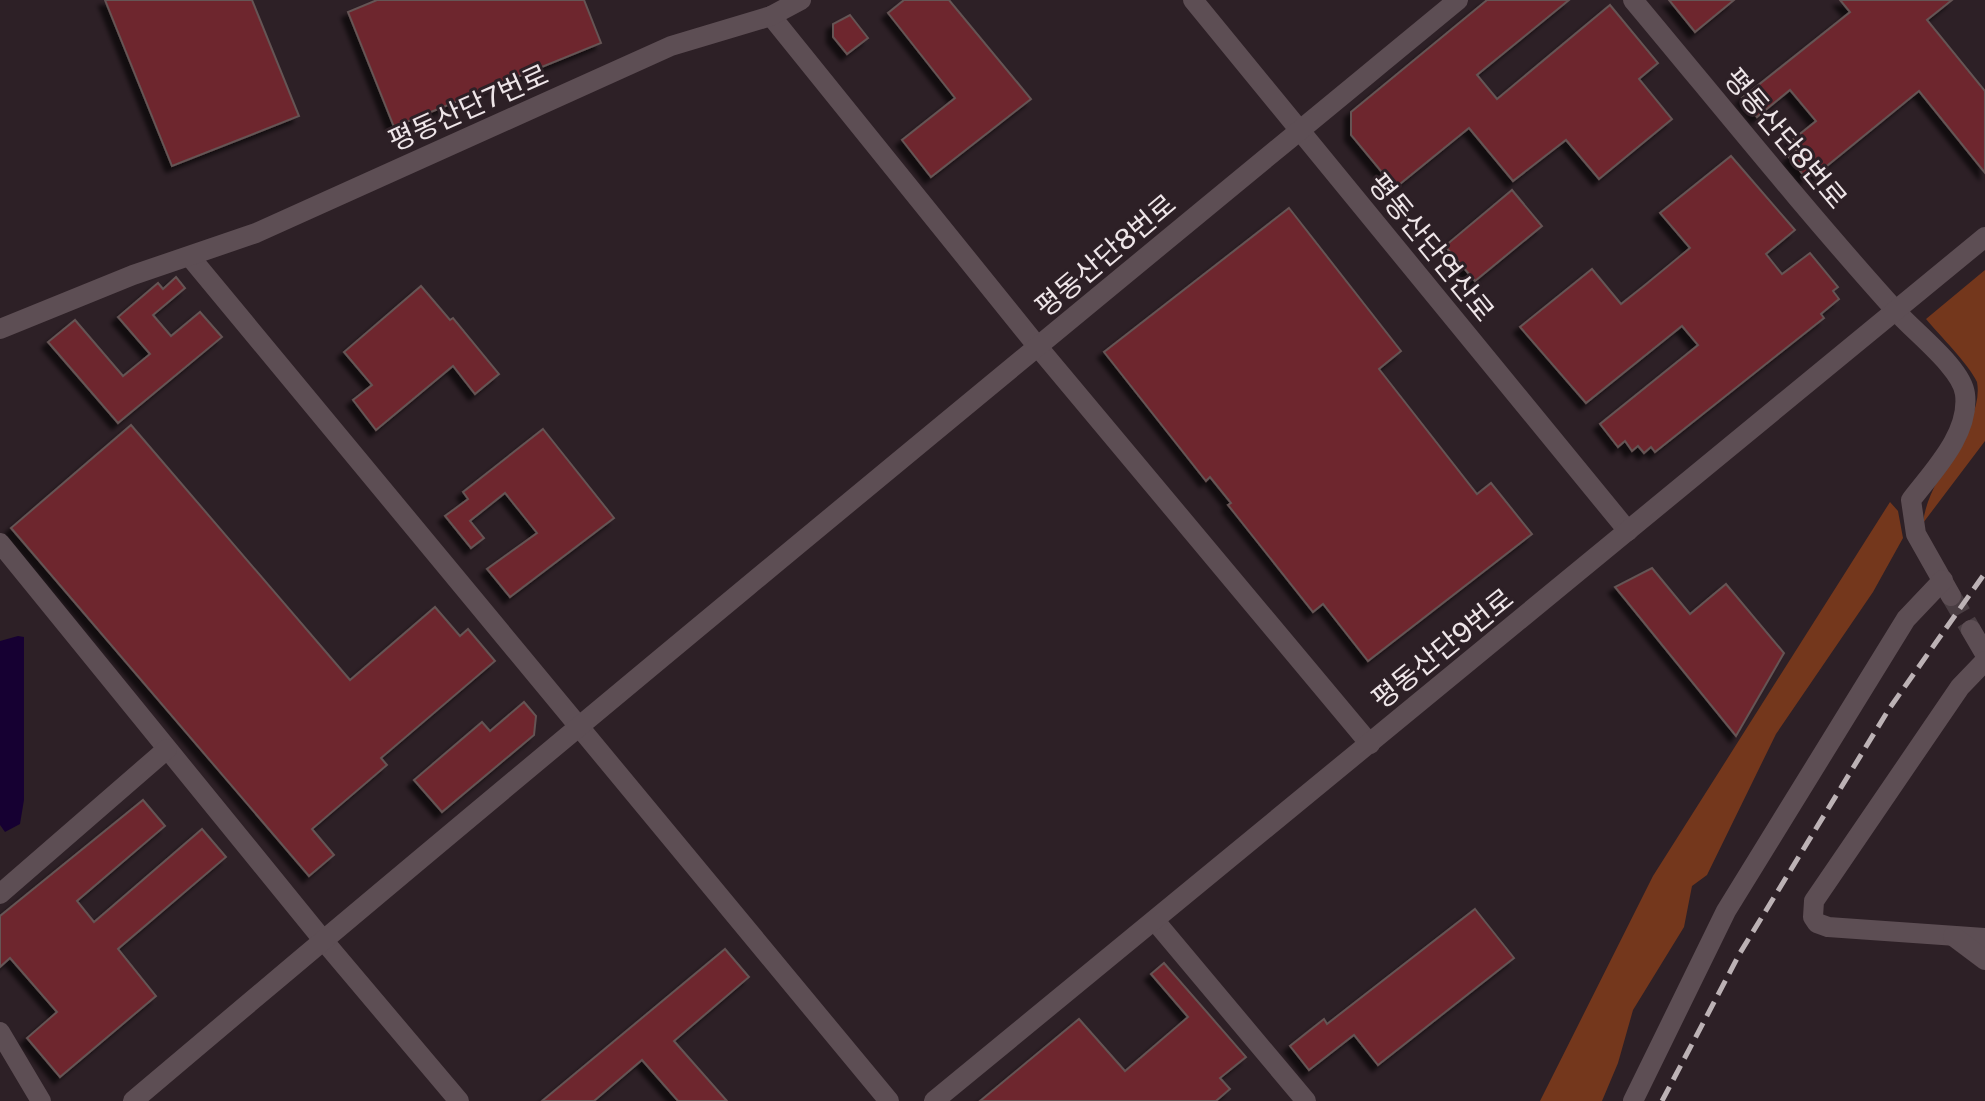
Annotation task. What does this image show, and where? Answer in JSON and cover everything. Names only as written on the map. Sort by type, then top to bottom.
[{"type":"street","name":"평동산단7번로","points":[[0,329],[133,275],[191,258],[256,233],[671,46],[771,16],[801,0]]},
{"type":"street","name":"평동산단연산로","points":[[1193,0],[1628,531]]},
{"type":"street","name":"평동산단8번로","points":[[1370,744],[1038,347],[1458,0]]},
{"type":"street","name":"평동산단8번로","points":[[1633,0],[1896,312],[1954,371],[1965,392],[1964,420],[1950,447],[1911,500],[1916,534],[1947,588],[1906,619],[1726,911],[1633,1101]]},
{"type":"street","points":[[133,1101],[579,723],[1038,347],[771,16]]},
{"type":"street","name":"평동산단9번로","points":[[934,1101],[1985,237]]},
{"type":"street","points":[[191,258],[889,1101]]},
{"type":"street","points":[[0,543],[323,940],[459,1101]]},
{"type":"street","points":[[1971,630],[1985,654]]},
{"type":"street","points":[[1985,661],[1951,700],[1814,901],[1812,911],[1817,923],[1828,927],[1985,938]]},
{"type":"street","points":[[0,894],[167,749]]},
{"type":"street","points":[[1155,921],[1306,1101]]},
{"type":"street","points":[[1952,935],[1985,960]]},
{"type":"street","points":[[0,1032],[41,1101]]},
{"type":"shaded area","points":[[1985,270],[1985,441],[1923,523],[1935,486],[1965,433],[1977,398],[1977,382],[1973,375],[1926,319]]},
{"type":"shaded area","points":[[1890,502],[1898,511],[1903,538],[1873,592],[1776,734],[1707,875],[1692,886],[1684,927],[1633,1010],[1618,1063],[1602,1101],[1540,1101],[1653,876]]},
{"type":"shaded area","points":[[24,637],[24,800],[20,824],[5,832],[0,825],[0,641]]},
{"type":"building","points":[[105,0],[252,0],[299,116],[172,166]]},
{"type":"building","points":[[377,0],[584,0],[601,43],[394,127],[348,12]]},
{"type":"building","points":[[904,0],[949,0],[1031,99],[931,177],[902,140],[955,98],[888,13]]},
{"type":"building","points":[[1487,0],[1569,0],[1477,75],[1497,99],[1610,5],[1658,63],[1639,79],[1672,119],[1599,179],[1566,140],[1513,181],[1469,128],[1395,188],[1351,135],[1351,112]]},
{"type":"building","points":[[1669,0],[1734,0],[1695,32]]},
{"type":"building","points":[[1840,0],[1952,0],[1927,20],[1985,91],[1985,173],[1919,91],[1817,174],[1814,170],[1805,177],[1789,157],[1797,150],[1791,141],[1816,121],[1790,90],[1757,117],[1742,98],[1850,12]]},
{"type":"building","points":[[850,15],[868,38],[847,54],[833,37],[833,24]]},
{"type":"building","points":[[1731,156],[1795,230],[1766,254],[1782,274],[1810,253],[1838,287],[1833,291],[1839,299],[1821,314],[1824,318],[1655,452],[1651,447],[1644,453],[1638,446],[1632,451],[1625,441],[1618,447],[1600,424],[1698,345],[1682,326],[1586,403],[1520,327],[1592,269],[1621,304],[1645,285],[1690,248],[1660,213]]},
{"type":"building","points":[[1512,190],[1542,226],[1475,281],[1445,246]]},
{"type":"building","points":[[1289,208],[1401,351],[1379,369],[1477,494],[1491,483],[1532,534],[1368,661],[1323,604],[1313,612],[1228,505],[1231,503],[1210,477],[1206,481],[1104,352]]},
{"type":"building","points":[[176,277],[185,288],[153,315],[171,336],[200,312],[222,337],[118,423],[48,342],[75,320],[123,376],[150,354],[118,317],[158,283],[163,289]]},
{"type":"building","points":[[421,286],[450,320],[453,318],[499,374],[475,394],[453,366],[376,430],[353,400],[372,385],[344,352]]},
{"type":"building","points":[[131,425],[350,680],[435,607],[460,636],[468,629],[495,661],[381,758],[387,765],[312,829],[334,855],[309,876],[11,528]]},
{"type":"building","points":[[543,429],[614,518],[510,597],[487,569],[537,533],[505,493],[470,521],[484,538],[471,548],[445,516],[468,499],[463,492]]},
{"type":"building","points":[[1652,568],[1690,614],[1726,584],[1784,653],[1736,736],[1615,587]]},
{"type":"building","points":[[524,702],[536,716],[534,735],[442,812],[414,780],[482,722],[490,731]]},
{"type":"building","points":[[143,800],[165,826],[77,901],[94,922],[202,829],[226,857],[118,949],[156,996],[60,1077],[27,1038],[57,1012],[10,958],[0,967],[0,916]]},
{"type":"building","points":[[1475,909],[1514,958],[1378,1065],[1354,1035],[1309,1070],[1290,1046],[1324,1019],[1327,1024]]},
{"type":"building","points":[[725,949],[749,977],[674,1041],[727,1101],[678,1101],[642,1060],[594,1101],[542,1101]]},
{"type":"building","points":[[1164,963],[1246,1057],[1220,1078],[1230,1089],[1216,1101],[980,1101],[1079,1019],[1125,1071],[1188,1017],[1151,974]]},
{"type":"tunnel","points":[[1951,596],[1971,630]]},
{"type":"railway","points":[[1662,1101],[1740,953],[1889,709],[1985,573]]}]
